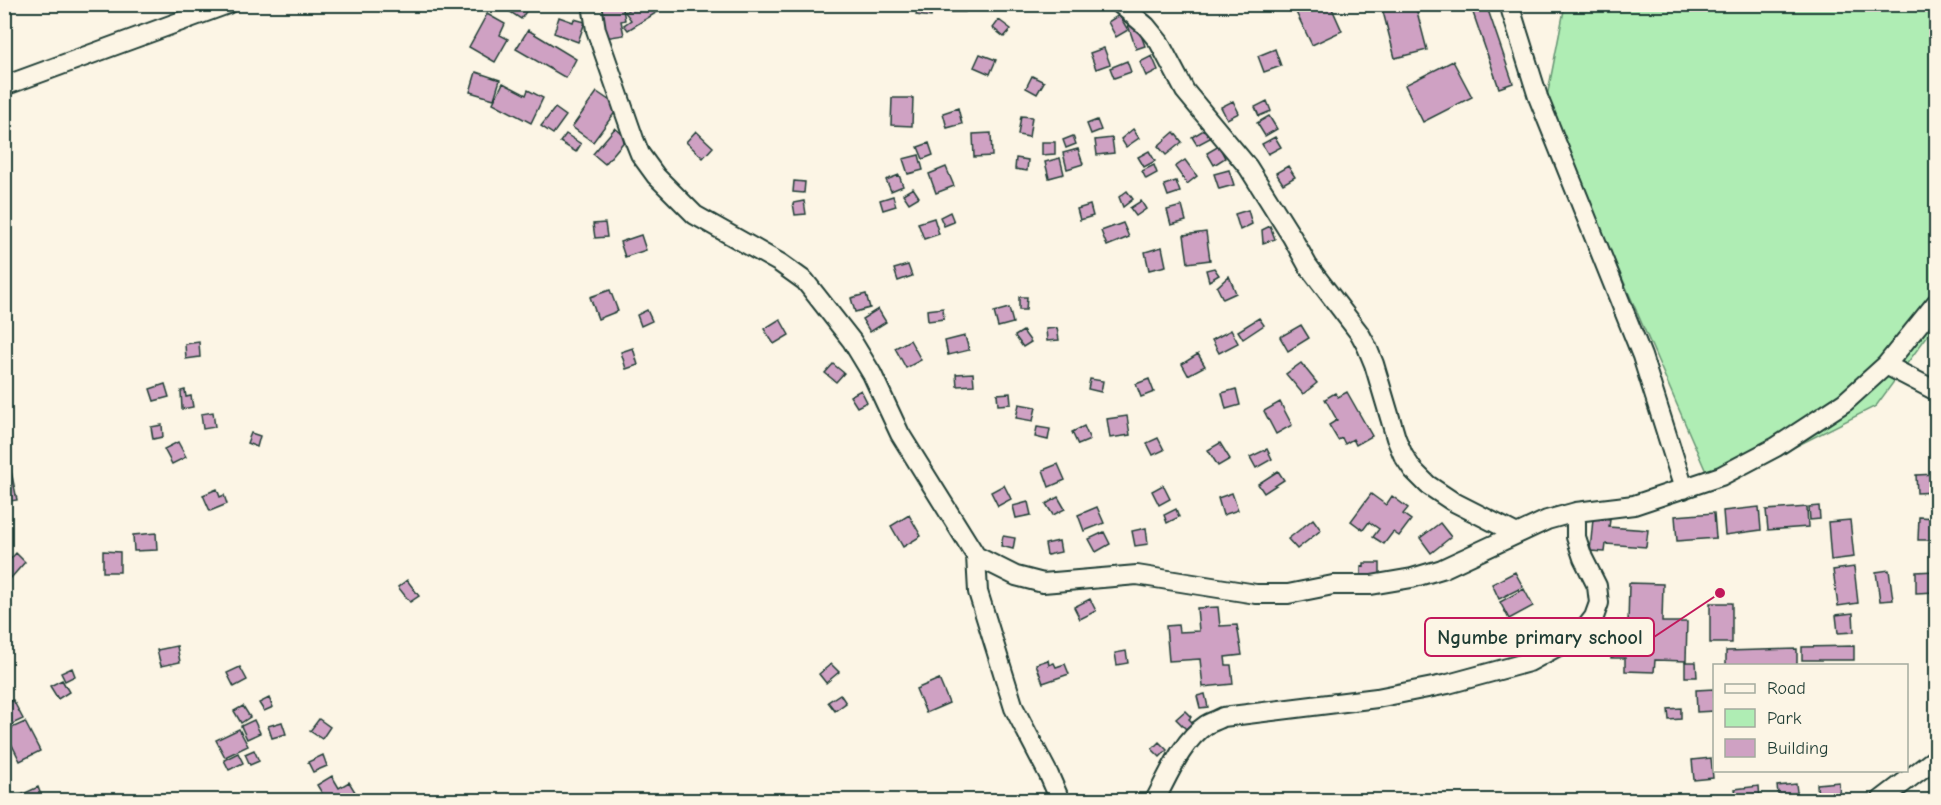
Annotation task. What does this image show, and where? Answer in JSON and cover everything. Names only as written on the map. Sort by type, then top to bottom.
[{"type":"street","points":[[4,86],[228,4]]},
{"type":"street","points":[[592,4],[596,30],[640,154],[656,176],[695,215],[780,262],[805,281],[852,341],[872,374],[900,434],[976,556],[978,592],[1014,708],[1060,801]]},
{"type":"street","points":[[1120,4],[1146,26],[1158,42],[1185,90],[1248,167],[1308,266],[1360,334],[1374,364],[1396,438],[1413,470],[1428,485],[1452,501],[1517,534]]},
{"type":"street","points":[[1509,4],[1538,97],[1642,356],[1684,489]]},
{"type":"street","points":[[976,556],[1016,576],[1043,584],[1137,575],[1256,594],[1288,594],[1333,585],[1371,585],[1412,578],[1442,569],[1547,520],[1576,512],[1634,505],[1721,476],[1776,447],[1845,402],[1886,365],[1936,303]]},
{"type":"street","points":[[1886,365],[1936,391]]},
{"type":"street","points":[[1155,801],[1172,766],[1193,737],[1206,725],[1223,717],[1377,698],[1448,684],[1529,662],[1583,631],[1594,617],[1599,603],[1597,586],[1582,558],[1576,537],[1576,512]]},
{"type":"street","points":[[1881,801],[1936,758]]},
{"type":"green space","points":[[1565,5],[1936,5],[1936,324],[1876,406],[1713,488],[1546,102]]},
{"type":"building","points":[[498,4],[517,4],[527,10],[521,19]]},
{"type":"building","points":[[599,4],[622,4],[625,20],[621,21],[624,35],[605,38]]},
{"type":"building","points":[[637,4],[662,4],[664,8],[628,30],[624,25],[631,20],[625,12]]},
{"type":"building","points":[[918,4],[932,4],[931,17],[916,15]]},
{"type":"building","points":[[950,4],[965,4],[965,12],[950,12]]},
{"type":"building","points":[[1292,4],[1330,4],[1342,31],[1312,45]]},
{"type":"building","points":[[1381,4],[1415,4],[1427,50],[1395,58]]},
{"type":"building","points":[[1470,4],[1486,4],[1513,83],[1499,88]]},
{"type":"building","points":[[487,14],[505,24],[500,35],[508,39],[495,62],[469,47]]},
{"type":"building","points":[[1119,15],[1128,30],[1116,37],[1108,22]]},
{"type":"building","points":[[559,17],[573,22],[574,19],[585,22],[578,42],[554,33]]},
{"type":"building","points":[[999,20],[1011,29],[1004,37],[993,28]]},
{"type":"building","points":[[1136,21],[1145,46],[1136,49],[1128,25]]},
{"type":"building","points":[[528,30],[576,59],[566,78],[516,49]]},
{"type":"building","points":[[1104,48],[1110,64],[1096,69],[1090,53]]},
{"type":"building","points":[[1275,49],[1281,66],[1264,72],[1258,56]]},
{"type":"building","points":[[980,54],[996,60],[990,74],[974,67]]},
{"type":"building","points":[[1152,56],[1158,70],[1146,76],[1140,62]]},
{"type":"building","points":[[1127,61],[1131,72],[1114,78],[1110,68]]},
{"type":"building","points":[[1453,61],[1472,97],[1423,122],[1405,85]]},
{"type":"building","points":[[476,72],[500,80],[494,99],[470,92]]},
{"type":"building","points":[[1032,76],[1044,82],[1037,94],[1026,88]]},
{"type":"building","points":[[503,83],[526,95],[528,90],[543,98],[531,123],[493,103]]},
{"type":"building","points":[[597,92],[619,107],[593,142],[572,127]]},
{"type":"building","points":[[892,98],[913,98],[912,126],[891,125]]},
{"type":"building","points":[[1233,101],[1239,113],[1227,119],[1221,107]]},
{"type":"building","points":[[1267,101],[1271,111],[1259,116],[1255,107]]},
{"type":"building","points":[[555,108],[566,116],[553,134],[541,126]]},
{"type":"building","points":[[958,108],[962,124],[947,128],[943,113]]},
{"type":"building","points":[[1021,116],[1032,117],[1029,137],[1018,135]]},
{"type":"building","points":[[1269,116],[1277,129],[1265,136],[1257,123]]},
{"type":"building","points":[[1097,120],[1101,130],[1091,134],[1087,124]]},
{"type":"building","points":[[615,128],[627,138],[605,164],[593,154]]},
{"type":"building","points":[[1207,128],[1212,137],[1197,145],[1192,137]]},
{"type":"building","points":[[1133,129],[1139,138],[1126,147],[1121,139]]},
{"type":"building","points":[[696,131],[713,147],[703,158],[686,142]]},
{"type":"building","points":[[1174,132],[1182,142],[1166,155],[1158,146]]},
{"type":"building","points":[[991,133],[992,156],[974,157],[973,134]]},
{"type":"building","points":[[566,134],[581,144],[576,152],[560,142]]},
{"type":"building","points":[[1073,136],[1076,144],[1066,148],[1063,140]]},
{"type":"building","points":[[1275,137],[1281,147],[1268,154],[1262,144]]},
{"type":"building","points":[[1112,138],[1114,153],[1097,155],[1095,140]]},
{"type":"building","points":[[1042,142],[1055,142],[1055,154],[1042,155]]},
{"type":"building","points":[[929,143],[933,155],[923,159],[918,147]]},
{"type":"building","points":[[1219,146],[1225,158],[1214,165],[1207,153]]},
{"type":"building","points":[[1078,149],[1083,164],[1067,169],[1063,153]]},
{"type":"building","points":[[1149,151],[1155,161],[1144,167],[1138,157]]},
{"type":"building","points":[[919,155],[923,170],[908,174],[903,159]]},
{"type":"building","points":[[1016,158],[1028,160],[1027,171],[1015,169]]},
{"type":"building","points":[[1060,158],[1064,174],[1049,178],[1045,162]]},
{"type":"building","points":[[1185,160],[1197,176],[1187,184],[1175,167]]},
{"type":"building","points":[[1154,165],[1157,173],[1146,179],[1142,171]]},
{"type":"building","points":[[1288,166],[1295,177],[1283,184],[1276,173]]},
{"type":"building","points":[[946,167],[954,186],[936,193],[929,174]]},
{"type":"building","points":[[1229,170],[1234,185],[1219,189],[1214,174]]},
{"type":"building","points":[[899,175],[903,186],[891,191],[886,180]]},
{"type":"building","points":[[794,181],[805,182],[804,193],[793,192]]},
{"type":"building","points":[[1176,181],[1180,192],[1168,196],[1164,185]]},
{"type":"building","points":[[913,188],[919,197],[909,203],[903,194]]},
{"type":"building","points":[[1127,191],[1133,199],[1123,207],[1119,197]]},
{"type":"building","points":[[893,196],[896,206],[883,210],[880,200]]},
{"type":"building","points":[[804,201],[806,214],[795,215],[793,203]]},
{"type":"building","points":[[1141,201],[1146,209],[1136,216],[1130,208]]},
{"type":"building","points":[[1090,205],[1093,216],[1080,220],[1077,209]]},
{"type":"building","points":[[1182,206],[1186,221],[1171,225],[1167,210]]},
{"type":"building","points":[[1248,210],[1252,224],[1240,230],[1235,214]]},
{"type":"building","points":[[950,212],[954,222],[944,226],[940,217]]},
{"type":"building","points":[[934,218],[939,234],[924,239],[918,223]]},
{"type":"building","points":[[605,223],[607,237],[595,238],[593,224]]},
{"type":"building","points":[[1123,223],[1129,237],[1107,246],[1101,231]]},
{"type":"building","points":[[1270,226],[1275,239],[1263,243],[1262,230]]},
{"type":"building","points":[[1206,232],[1210,260],[1188,263],[1184,235]]},
{"type":"building","points":[[641,235],[646,250],[625,257],[620,242]]},
{"type":"building","points":[[1162,247],[1166,266],[1149,270],[1145,252]]},
{"type":"building","points":[[908,265],[912,276],[898,281],[894,269]]},
{"type":"building","points":[[1214,268],[1219,275],[1209,281],[1206,270]]},
{"type":"building","points":[[1229,276],[1236,293],[1223,299],[1217,287]]},
{"type":"building","points":[[610,290],[618,311],[598,319],[590,297]]},
{"type":"building","points":[[866,294],[870,308],[855,312],[851,298]]},
{"type":"building","points":[[1019,297],[1027,297],[1026,310],[1019,310]]},
{"type":"building","points":[[943,308],[944,319],[928,321],[927,310]]},
{"type":"building","points":[[1009,308],[1013,323],[998,327],[994,312]]},
{"type":"building","points":[[878,309],[886,322],[870,332],[862,319]]},
{"type":"building","points":[[647,310],[652,321],[641,326],[637,315]]},
{"type":"building","points":[[1259,318],[1264,325],[1243,339],[1238,331]]},
{"type":"building","points":[[780,319],[789,335],[774,344],[764,329]]},
{"type":"building","points":[[1301,325],[1309,338],[1288,351],[1280,337]]},
{"type":"building","points":[[1057,328],[1059,340],[1047,341],[1046,329]]},
{"type":"building","points":[[1231,330],[1238,343],[1219,353],[1212,340]]},
{"type":"building","points":[[1023,331],[1031,342],[1023,347],[1015,336]]},
{"type":"building","points":[[965,336],[969,350],[948,355],[945,341]]},
{"type":"building","points":[[910,340],[921,360],[906,368],[895,348]]},
{"type":"building","points":[[199,342],[200,357],[186,359],[185,344]]},
{"type":"building","points":[[633,348],[638,365],[626,369],[621,352]]},
{"type":"building","points":[[1198,354],[1205,366],[1188,375],[1182,364]]},
{"type":"building","points":[[1301,363],[1317,383],[1303,394],[1286,374]]},
{"type":"building","points":[[833,364],[844,373],[836,382],[825,373]]},
{"type":"building","points":[[973,373],[974,385],[957,386],[956,374]]},
{"type":"building","points":[[1090,379],[1103,381],[1101,392],[1088,389]]},
{"type":"building","points":[[1149,379],[1154,392],[1141,397],[1136,384]]},
{"type":"building","points":[[165,384],[169,397],[154,401],[150,389]]},
{"type":"building","points":[[1236,389],[1240,405],[1226,409],[1222,393]]},
{"type":"building","points":[[185,390],[186,397],[191,396],[193,407],[182,409],[181,391]]},
{"type":"building","points":[[861,390],[867,402],[857,407],[850,396]]},
{"type":"building","points":[[1347,392],[1372,436],[1356,445],[1353,439],[1345,444],[1342,438],[1338,440],[1329,425],[1337,420],[1325,399],[1335,393],[1338,397]]},
{"type":"building","points":[[1010,393],[1011,404],[998,405],[997,394]]},
{"type":"building","points":[[1280,402],[1292,425],[1276,434],[1264,411]]},
{"type":"building","points":[[1019,404],[1036,407],[1033,421],[1016,418]]},
{"type":"building","points":[[213,412],[215,427],[203,429],[201,414]]},
{"type":"building","points":[[1127,416],[1130,435],[1110,438],[1107,419]]},
{"type":"building","points":[[162,425],[163,437],[153,439],[151,427]]},
{"type":"building","points":[[1084,426],[1090,440],[1078,445],[1072,432]]},
{"type":"building","points":[[1037,427],[1050,429],[1048,440],[1035,437]]},
{"type":"building","points":[[251,433],[260,436],[257,447],[247,443]]},
{"type":"building","points":[[1158,438],[1164,450],[1153,455],[1147,443]]},
{"type":"building","points":[[178,442],[186,457],[172,464],[164,449]]},
{"type":"building","points":[[1220,443],[1230,459],[1218,466],[1208,450]]},
{"type":"building","points":[[1267,449],[1272,459],[1256,468],[1250,457]]},
{"type":"building","points":[[1058,464],[1065,480],[1049,487],[1043,470]]},
{"type":"building","points":[[10,466],[17,500],[4,502],[4,467]]},
{"type":"building","points":[[1278,471],[1284,480],[1264,493],[1258,484]]},
{"type":"building","points":[[1936,474],[1936,492],[1917,493],[1916,475]]},
{"type":"building","points":[[1004,485],[1011,499],[998,506],[991,492]]},
{"type":"building","points":[[1163,485],[1170,499],[1159,505],[1152,491]]},
{"type":"building","points":[[217,489],[220,497],[224,495],[227,504],[210,511],[203,495]]},
{"type":"building","points":[[1232,493],[1238,510],[1223,515],[1218,498]]},
{"type":"building","points":[[1371,494],[1386,505],[1392,496],[1408,508],[1403,514],[1411,520],[1399,536],[1393,532],[1384,544],[1373,537],[1379,529],[1369,522],[1363,530],[1351,521]]},
{"type":"building","points":[[1058,497],[1065,509],[1053,515],[1046,504]]},
{"type":"building","points":[[1028,502],[1031,515],[1016,518],[1013,506]]},
{"type":"building","points":[[1819,506],[1820,519],[1810,520],[1809,507]]},
{"type":"building","points":[[1097,507],[1104,523],[1084,531],[1078,515]]},
{"type":"building","points":[[1759,507],[1761,530],[1725,535],[1723,511]]},
{"type":"building","points":[[1807,507],[1808,527],[1768,530],[1766,510]]},
{"type":"building","points":[[1176,509],[1179,517],[1167,523],[1164,515]]},
{"type":"building","points":[[1714,513],[1716,538],[1677,541],[1675,516]]},
{"type":"building","points":[[909,515],[921,536],[903,547],[891,526]]},
{"type":"building","points":[[1919,517],[1936,518],[1936,540],[1918,540]]},
{"type":"building","points":[[1313,519],[1321,530],[1297,549],[1288,539]]},
{"type":"building","points":[[1593,519],[1610,520],[1609,527],[1648,530],[1646,547],[1606,544],[1605,552],[1590,551]]},
{"type":"building","points":[[1850,520],[1854,557],[1831,560],[1828,522]]},
{"type":"building","points":[[1440,523],[1451,537],[1431,553],[1420,538]]},
{"type":"building","points":[[1146,528],[1148,544],[1135,546],[1132,531]]},
{"type":"building","points":[[1104,532],[1110,544],[1096,552],[1089,539]]},
{"type":"building","points":[[156,533],[157,550],[134,551],[133,535]]},
{"type":"building","points":[[1003,536],[1015,538],[1013,549],[1001,546]]},
{"type":"building","points":[[1059,541],[1061,552],[1047,555],[1045,544]]},
{"type":"building","points":[[103,551],[120,552],[120,572],[103,572]]},
{"type":"building","points":[[16,553],[25,562],[11,578],[4,572],[4,566]]},
{"type":"building","points":[[1364,563],[1380,563],[1380,576],[1361,576],[1361,566],[1364,567]]},
{"type":"building","points":[[1854,567],[1858,603],[1838,606],[1833,570]]},
{"type":"building","points":[[1889,570],[1893,600],[1880,601],[1876,572]]},
{"type":"building","points":[[1935,571],[1936,592],[1916,593],[1916,572]]},
{"type":"building","points":[[1515,572],[1523,587],[1499,599],[1492,584]]},
{"type":"building","points":[[407,580],[419,596],[410,602],[398,587]]},
{"type":"building","points":[[1629,583],[1663,584],[1662,622],[1687,622],[1686,661],[1655,660],[1654,672],[1625,671],[1625,658],[1611,658],[1612,625],[1628,625]]},
{"type":"building","points":[[1524,589],[1533,606],[1509,619],[1500,602]]},
{"type":"building","points":[[1090,599],[1096,611],[1080,619],[1074,607]]},
{"type":"building","points":[[1710,603],[1732,603],[1732,643],[1710,643]]},
{"type":"building","points":[[1218,607],[1220,626],[1237,625],[1242,655],[1225,657],[1226,665],[1231,665],[1233,684],[1203,687],[1200,659],[1169,661],[1166,626],[1178,625],[1179,632],[1199,631],[1197,608]]},
{"type":"building","points":[[1853,613],[1854,632],[1838,633],[1836,615]]},
{"type":"building","points":[[177,646],[180,662],[161,666],[157,650]]},
{"type":"building","points":[[1854,646],[1854,660],[1802,660],[1802,647]]},
{"type":"building","points":[[1797,649],[1797,664],[1726,664],[1726,651]]},
{"type":"building","points":[[1126,651],[1128,663],[1117,665],[1115,653]]},
{"type":"building","points":[[1048,660],[1049,665],[1054,663],[1056,667],[1065,664],[1069,674],[1043,683],[1036,664]]},
{"type":"building","points":[[1685,662],[1696,662],[1697,677],[1685,677]]},
{"type":"building","points":[[831,664],[839,672],[826,683],[819,674]]},
{"type":"building","points":[[240,667],[247,680],[234,687],[227,673]]},
{"type":"building","points":[[72,668],[75,676],[65,681],[61,673]]},
{"type":"building","points":[[939,679],[949,703],[926,713],[916,689]]},
{"type":"building","points":[[62,680],[69,692],[58,699],[50,686]]},
{"type":"building","points":[[1713,689],[1713,711],[1697,712],[1696,690]]},
{"type":"building","points":[[840,694],[846,703],[835,711],[828,702]]},
{"type":"building","points":[[1205,694],[1208,707],[1200,708],[1197,696]]},
{"type":"building","points":[[269,698],[273,707],[264,711],[259,703]]},
{"type":"building","points":[[13,700],[23,719],[10,725],[4,714],[4,705]]},
{"type":"building","points":[[243,706],[250,717],[241,723],[234,711]]},
{"type":"building","points":[[1681,708],[1681,719],[1669,720],[1668,709]]},
{"type":"building","points":[[1185,711],[1193,723],[1186,729],[1176,719]]},
{"type":"building","points":[[319,719],[330,727],[322,739],[310,731]]},
{"type":"building","points":[[254,720],[260,733],[247,739],[241,726]]},
{"type":"building","points":[[25,722],[40,751],[20,761],[5,731]]},
{"type":"building","points":[[282,722],[286,734],[272,738],[268,726]]},
{"type":"building","points":[[239,729],[248,746],[225,757],[216,740]]},
{"type":"building","points":[[1159,742],[1167,750],[1160,757],[1152,749]]},
{"type":"building","points":[[254,750],[259,761],[250,765],[245,754]]},
{"type":"building","points":[[238,753],[243,763],[229,770],[224,760]]},
{"type":"building","points":[[323,755],[327,766],[313,772],[308,762]]},
{"type":"building","points":[[1711,758],[1713,778],[1694,780],[1692,760]]},
{"type":"building","points":[[332,776],[339,788],[349,782],[360,800],[317,800],[315,798],[322,793],[317,785]]},
{"type":"building","points":[[1839,782],[1840,800],[1818,800],[1817,784]]},
{"type":"building","points":[[1796,784],[1798,800],[1779,800],[1777,786]]},
{"type":"building","points":[[1759,786],[1760,800],[1737,800],[1735,789]]},
{"type":"building","points":[[38,787],[41,795],[37,796],[39,800],[24,800],[21,795]]},
{"type":"place","name":"Ngumbe primary school","points":[[1720,593]]}]
